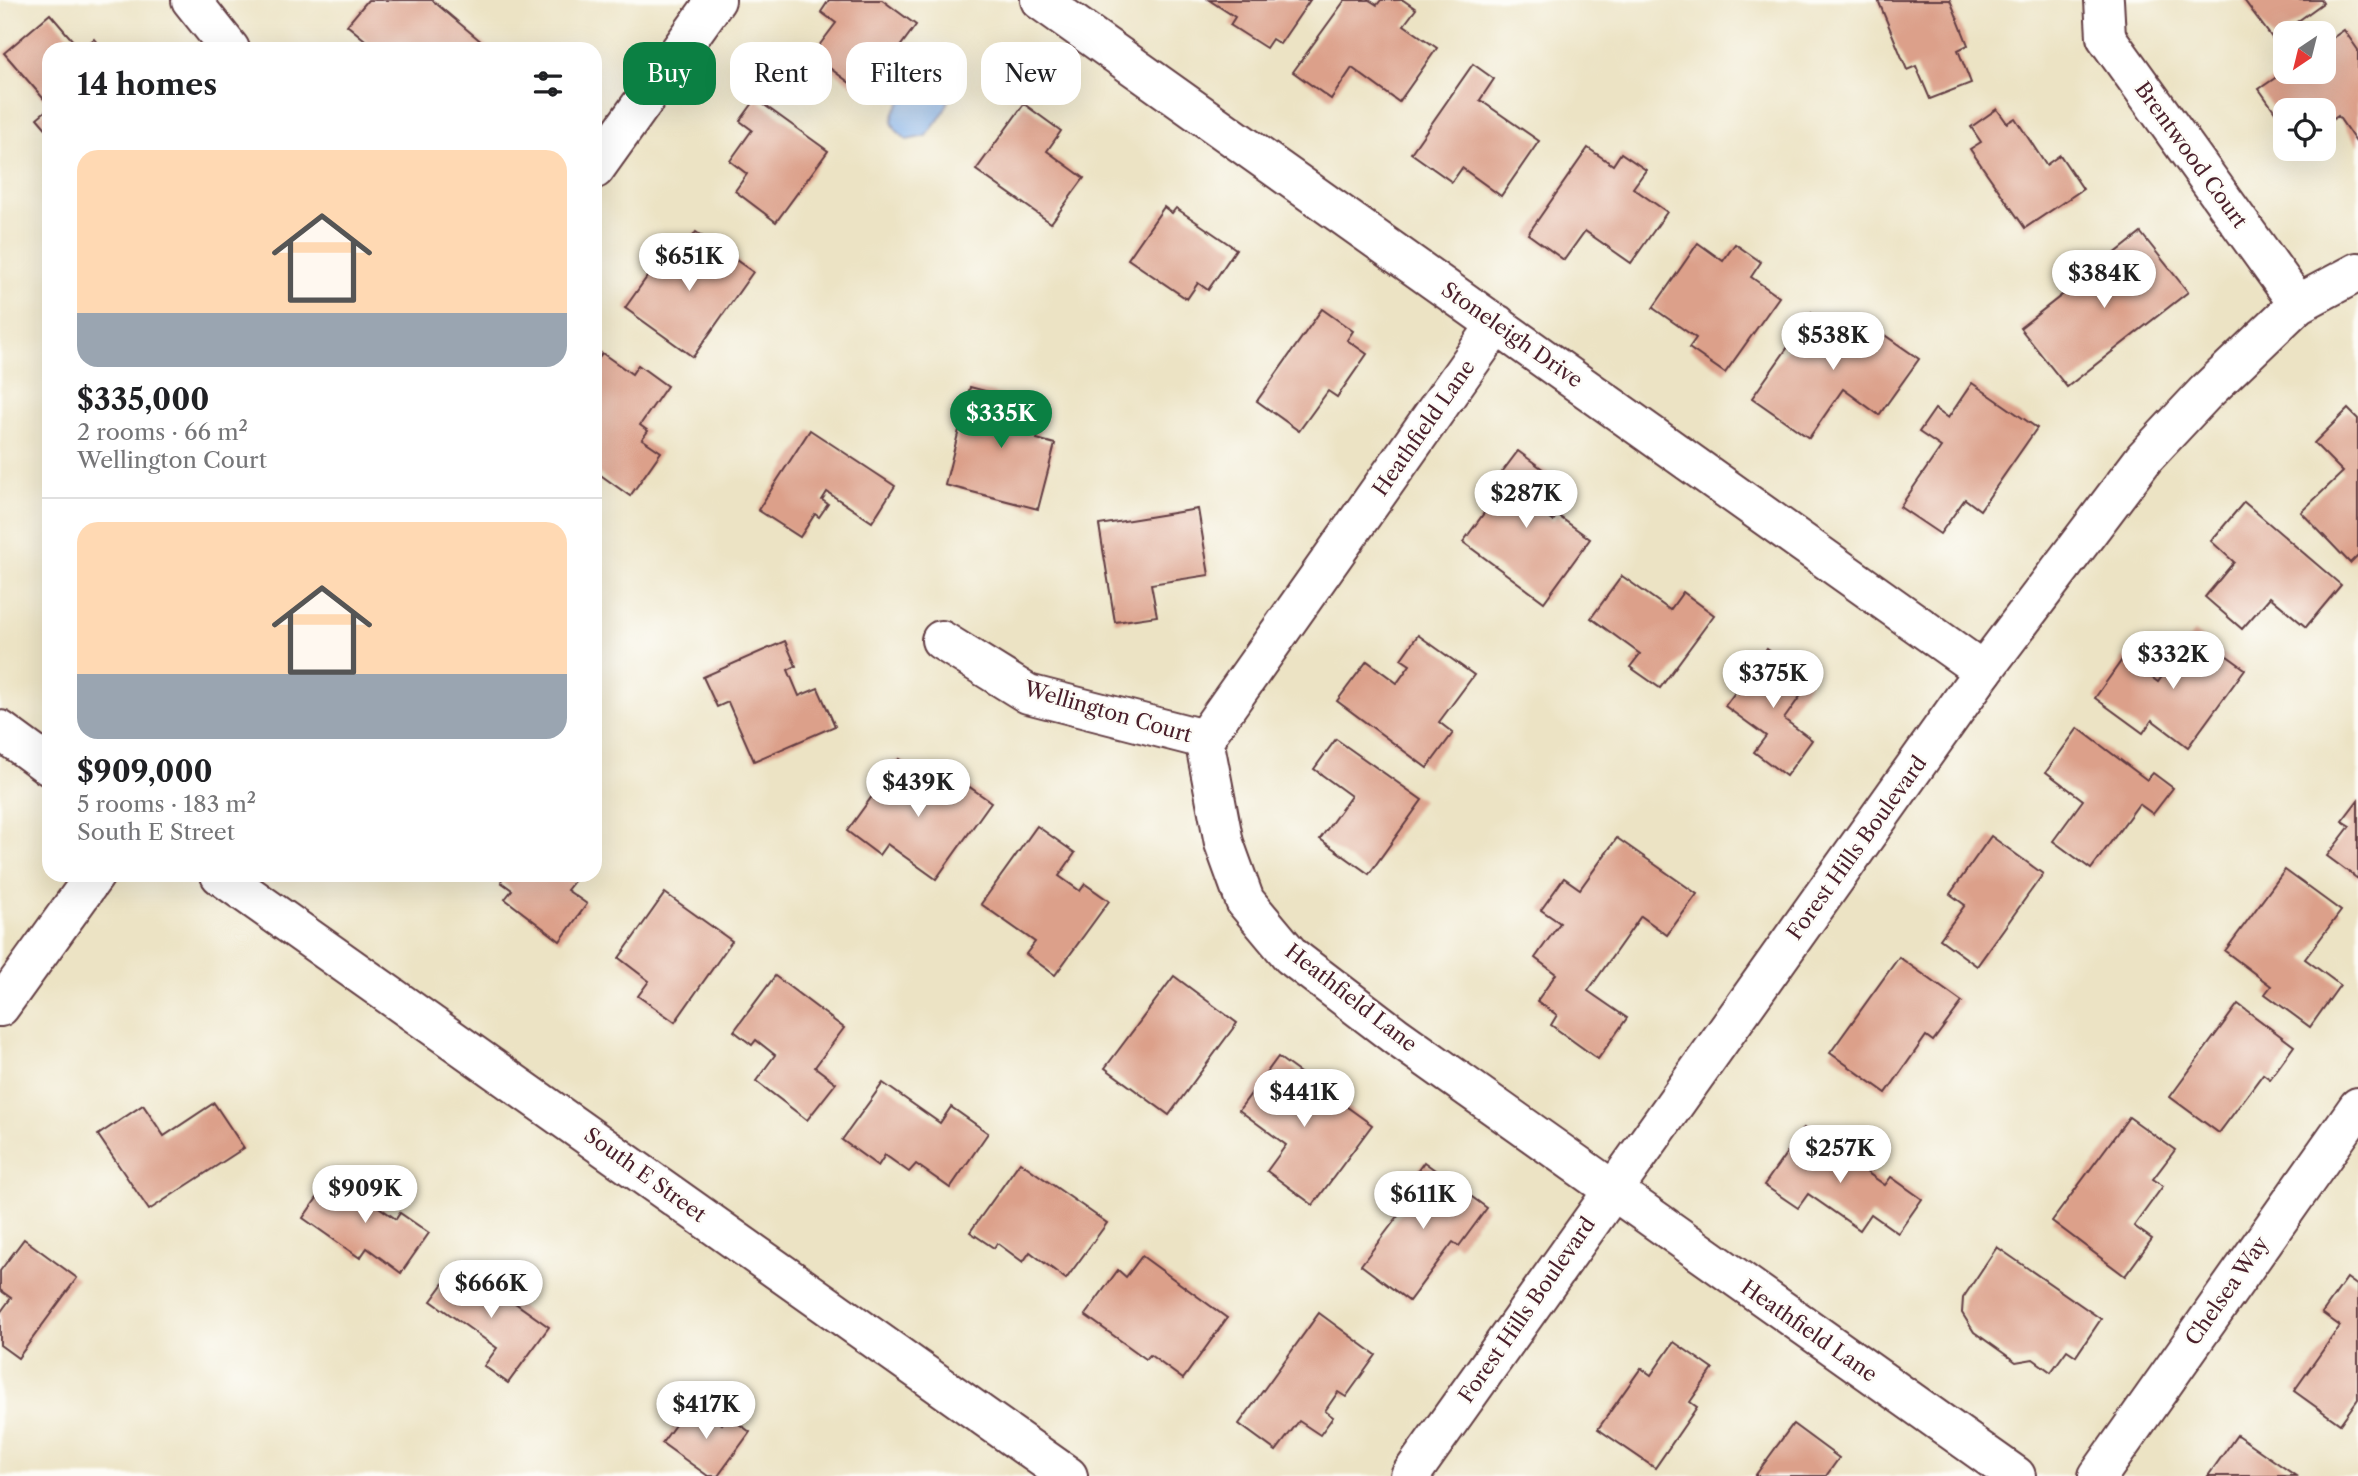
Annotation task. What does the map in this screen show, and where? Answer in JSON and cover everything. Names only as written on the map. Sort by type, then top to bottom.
[{"type":"street","points":[[191,0],[224,42]]},
{"type":"street","points":[[602,159],[716,0]]},
{"type":"street","name":"Stoneleigh Drive","points":[[1040,0],[1983,671]]},
{"type":"street","name":"Brentwood Court","points":[[2104,0],[2106,37],[2298,304]]},
{"type":"street","name":"Forest Hills Boulevard","points":[[1410,1476],[1983,671],[2145,457],[2205,393],[2298,304],[2358,272]]},
{"type":"street","name":"Heathfield Lane","points":[[1497,324],[1204,739],[1224,843],[1245,901],[1291,956],[1408,1044],[2016,1476]]},
{"type":"street","name":"Wellington Court","points":[[942,640],[1028,694],[1204,739]]},
{"type":"street","points":[[0,730],[42,761]]},
{"type":"street","points":[[0,1007],[90,882]]},
{"type":"street","name":"South E Street","points":[[230,882],[1068,1476]]},
{"type":"street","name":"Chelsea Way","points":[[2098,1476],[2358,1107]]},
{"type":"water","points":[[899,105],[947,105],[926,136],[907,140],[892,122]]},
{"type":"building","points":[[368,0],[432,0],[482,42],[368,42],[347,25]]},
{"type":"building","points":[[829,0],[882,0],[916,25],[903,42],[846,42],[846,80],[832,70],[832,42],[822,42],[836,23],[821,12]]},
{"type":"building","points":[[1209,0],[1310,0],[1280,44],[1272,39],[1266,48],[1230,25],[1235,17]]},
{"type":"building","points":[[1345,0],[1369,0],[1377,5],[1381,0],[1403,0],[1416,9],[1404,25],[1437,48],[1399,102],[1352,68],[1331,99],[1293,72]]},
{"type":"building","points":[[1878,0],[1950,0],[1968,45],[1958,50],[1971,83],[1930,99],[1916,66],[1907,70]]},
{"type":"building","points":[[2244,0],[2321,0],[2323,3],[2298,21],[2273,21],[2273,39]]},
{"type":"building","points":[[50,14],[74,42],[42,42],[42,97],[4,53]]},
{"type":"building","points":[[2344,30],[2358,50],[2358,145],[2338,116],[2336,117],[2336,98],[2273,98],[2273,109],[2259,89],[2273,79],[2273,84],[2336,84],[2336,36]]},
{"type":"building","points":[[1473,64],[1494,79],[1480,100],[1539,141],[1501,196],[1462,168],[1452,182],[1411,153]]},
{"type":"building","points":[[752,105],[764,105],[828,151],[776,222],[735,191],[747,174],[730,161],[752,130],[740,121]]},
{"type":"building","points":[[1025,105],[1061,131],[1047,151],[1084,178],[1051,223],[976,170]]},
{"type":"building","points":[[1997,109],[2007,123],[2015,118],[2046,165],[2060,155],[2083,189],[2025,228],[1970,149],[1981,142],[1971,127]]},
{"type":"building","points":[[1588,148],[1613,165],[1621,153],[1646,170],[1633,188],[1667,212],[1631,263],[1585,231],[1564,260],[1528,234]]},
{"type":"building","points":[[1164,207],[1172,213],[1176,208],[1236,249],[1208,290],[1198,283],[1187,299],[1128,259]]},
{"type":"building","points":[[696,232],[753,272],[693,357],[625,308],[669,246],[681,254]]},
{"type":"building","points":[[2141,233],[2188,292],[2067,387],[2020,328]]},
{"type":"building","points":[[1698,243],[1723,261],[1735,244],[1761,262],[1751,277],[1779,297],[1725,373],[1689,348],[1696,338],[1653,308]]},
{"type":"building","points":[[1322,309],[1353,331],[1347,340],[1367,354],[1337,397],[1328,391],[1299,431],[1257,401]]},
{"type":"building","points":[[1812,313],[1843,335],[1857,316],[1919,359],[1879,415],[1843,389],[1809,438],[1752,398]]},
{"type":"building","points":[[602,353],[632,374],[638,365],[667,386],[640,425],[648,431],[642,439],[661,452],[630,496],[602,476]]},
{"type":"building","points":[[1972,383],[2037,428],[1980,510],[1965,499],[1940,534],[1900,507],[1941,447],[1919,432],[1935,409],[1948,418]]},
{"type":"building","points":[[970,387],[1046,407],[1037,439],[1055,444],[1038,509],[945,485]]},
{"type":"building","points":[[2348,409],[2358,419],[2358,555],[2350,563],[2301,512],[2343,472],[2314,443]]},
{"type":"building","points":[[810,430],[895,486],[872,522],[827,492],[822,500],[828,504],[819,517],[815,514],[800,537],[758,510]]},
{"type":"building","points":[[1518,451],[1559,481],[1538,510],[1553,521],[1557,515],[1590,539],[1544,602],[1463,542],[1495,498],[1487,492]]},
{"type":"building","points":[[2244,502],[2341,585],[2306,627],[2270,597],[2242,629],[2205,597],[2234,562],[2211,541]]},
{"type":"building","points":[[1198,509],[1209,575],[1151,584],[1157,616],[1115,622],[1099,525]]},
{"type":"building","points":[[1622,576],[1670,610],[1683,592],[1714,615],[1660,688],[1630,667],[1640,654],[1591,618]]},
{"type":"building","points":[[2194,632],[2245,669],[2188,747],[2152,720],[2143,733],[2095,698],[2124,657],[2158,682]]},
{"type":"building","points":[[1418,635],[1474,675],[1439,722],[1453,733],[1427,768],[1337,701],[1367,661],[1397,683],[1410,665],[1401,659]]},
{"type":"building","points":[[785,641],[796,666],[788,670],[799,696],[818,688],[835,726],[754,761],[728,702],[717,707],[703,677]]},
{"type":"building","points":[[1767,649],[1811,681],[1784,719],[1812,740],[1786,776],[1754,752],[1766,736],[1725,706]]},
{"type":"building","points":[[2078,728],[2147,780],[2153,773],[2173,788],[2153,814],[2139,804],[2091,869],[2053,841],[2083,800],[2046,772]]},
{"type":"building","points":[[1336,739],[1422,800],[1369,874],[1320,839],[1351,796],[1314,769]]},
{"type":"building","points":[[899,759],[921,776],[916,783],[942,801],[958,779],[991,802],[936,879],[887,844],[879,855],[847,831]]},
{"type":"building","points":[[2358,800],[2358,879],[2327,856],[2350,826],[2342,821]]},
{"type":"building","points":[[1037,826],[1075,853],[1059,876],[1080,891],[1085,884],[1109,901],[1055,975],[1026,954],[1035,942],[981,904]]},
{"type":"building","points":[[1991,836],[2043,874],[1977,966],[1940,939],[1965,905],[1950,894]]},
{"type":"building","points":[[1617,838],[1697,894],[1667,935],[1641,916],[1588,991],[1627,1018],[1598,1059],[1551,1025],[1557,1015],[1537,1001],[1556,974],[1535,958],[1560,923],[1541,910],[1564,878],[1580,889]]},
{"type":"building","points":[[2285,870],[2341,911],[2305,959],[2340,985],[2310,1027],[2265,994],[2271,986],[2225,951]]},
{"type":"building","points":[[501,882],[573,882],[567,890],[587,904],[560,941],[505,899],[512,890]]},
{"type":"building","points":[[665,893],[732,941],[675,1022],[638,996],[649,981],[619,958]]},
{"type":"building","points":[[1899,957],[1962,1002],[1933,1041],[1926,1036],[1886,1093],[1830,1053]]},
{"type":"building","points":[[775,976],[844,1028],[815,1067],[836,1083],[807,1120],[756,1081],[775,1055],[756,1040],[752,1045],[734,1031]]},
{"type":"building","points":[[1174,976],[1237,1023],[1169,1115],[1105,1068]]},
{"type":"building","points":[[2238,1004],[2294,1046],[2270,1079],[2263,1074],[2219,1133],[2170,1097]]},
{"type":"building","points":[[1278,1057],[1372,1125],[1313,1205],[1267,1171],[1286,1145],[1239,1110]]},
{"type":"building","points":[[883,1083],[940,1123],[951,1107],[988,1133],[950,1188],[916,1164],[909,1172],[885,1155],[878,1166],[842,1140]]},
{"type":"building","points":[[214,1103],[244,1148],[149,1210],[98,1135],[143,1105],[164,1136]]},
{"type":"building","points":[[2129,1117],[2175,1150],[2153,1179],[2163,1186],[2134,1226],[2152,1239],[2125,1276],[2052,1221]]},
{"type":"building","points":[[1804,1128],[1885,1185],[1891,1177],[1922,1199],[1898,1233],[1871,1214],[1860,1230],[1808,1194],[1798,1208],[1764,1185]]},
{"type":"building","points":[[1020,1162],[1107,1223],[1066,1279],[1030,1252],[1023,1262],[997,1243],[994,1248],[970,1232]]},
{"type":"building","points":[[1424,1162],[1487,1208],[1459,1246],[1453,1242],[1409,1301],[1361,1265],[1405,1207],[1397,1200]]},
{"type":"building","points":[[333,1175],[396,1219],[400,1213],[429,1233],[401,1273],[367,1248],[360,1258],[303,1218]]},
{"type":"building","points":[[24,1239],[77,1278],[18,1358],[0,1345],[0,1313],[11,1298],[0,1290],[0,1271]]},
{"type":"building","points":[[1997,1247],[2101,1319],[2076,1356],[2067,1350],[2051,1372],[2033,1359],[2016,1362],[1974,1332],[1962,1313],[1963,1298]]},
{"type":"building","points":[[1142,1256],[1227,1318],[1183,1379],[1150,1355],[1146,1359],[1085,1315],[1118,1270],[1126,1277]]},
{"type":"building","points":[[459,1263],[549,1327],[508,1383],[484,1366],[497,1348],[431,1301]]},
{"type":"building","points":[[2347,1278],[2358,1286],[2358,1399],[2340,1424],[2294,1391],[2340,1326],[2322,1313]]},
{"type":"building","points":[[1319,1313],[1376,1355],[1346,1397],[1338,1392],[1325,1411],[1333,1417],[1320,1435],[1299,1421],[1276,1451],[1239,1424]]},
{"type":"building","points":[[1674,1342],[1713,1369],[1690,1402],[1697,1407],[1655,1468],[1598,1429],[1641,1368],[1651,1375]]},
{"type":"building","points":[[688,1407],[694,1413],[699,1407],[722,1424],[728,1416],[750,1432],[718,1476],[708,1476],[662,1443]]},
{"type":"building","points":[[1793,1424],[1839,1458],[1826,1476],[1755,1476]]},
{"type":"building","points":[[2237,1435],[2296,1476],[2208,1476]]}]
